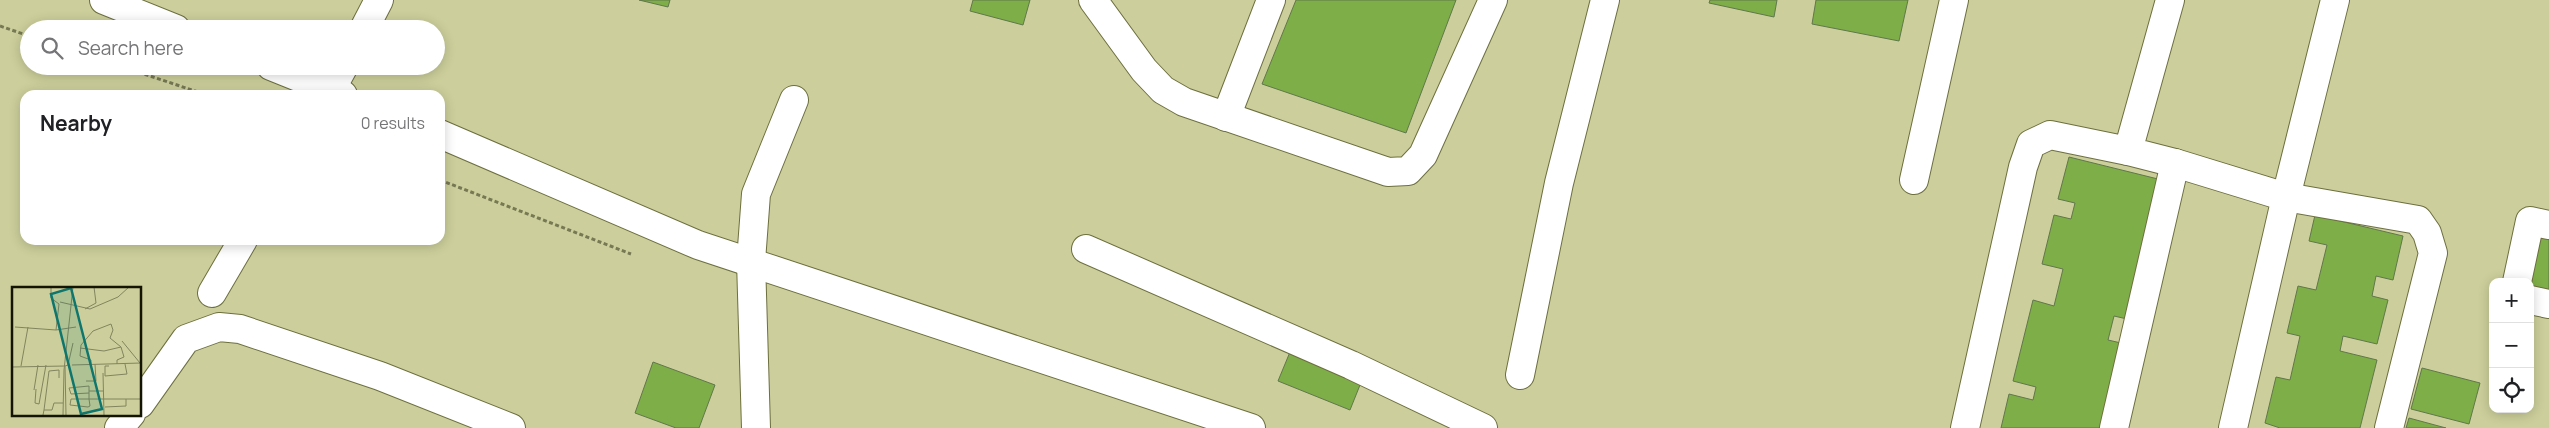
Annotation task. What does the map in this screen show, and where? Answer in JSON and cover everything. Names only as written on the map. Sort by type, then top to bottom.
[{"type":"street","points":[[104,0],[154,20]]},
{"type":"street","points":[[369,20],[379,0]]},
{"type":"street","points":[[1093,0],[1144,70],[1163,90],[1184,102],[1388,172],[1408,171],[1423,155],[1493,0]]},
{"type":"street","points":[[1226,117],[1271,0]]},
{"type":"street","points":[[1520,375],[1559,183],[1605,0]]},
{"type":"street","points":[[1914,180],[1954,0]]},
{"type":"street","points":[[2128,151],[2170,0]]},
{"type":"street","points":[[2233,428],[2286,197],[2335,0]]},
{"type":"street","points":[[292,75],[327,90]]},
{"type":"street","points":[[335,90],[341,75]]},
{"type":"street","points":[[756,428],[751,262],[756,194],[794,100]]},
{"type":"street","points":[[1965,428],[2023,166],[2031,144],[2050,135],[2175,162],[2286,197],[2418,220],[2427,233],[2433,253],[2389,428]]},
{"type":"street","points":[[445,136],[698,245],[1251,428]]},
{"type":"street","points":[[2114,428],[2175,162]]},
{"type":"street","points":[[2518,278],[2530,221],[2549,225]]},
{"type":"street","points":[[212,293],[240,245]]},
{"type":"street","points":[[1086,249],[1351,365],[1483,428]]},
{"type":"street","points":[[2534,301],[2549,304]]},
{"type":"street","points":[[141,403],[186,339],[219,327],[240,329],[380,376],[511,428]]},
{"type":"street","points":[[119,428],[129,416]]},
{"type":"path","points":[[0,26],[20,33]]},
{"type":"path","points":[[147,75],[192,90]]},
{"type":"path","points":[[445,182],[611,248],[639,256]]},
{"type":"building","points":[[639,0],[670,0],[668,7]]},
{"type":"building","points":[[973,0],[1030,0],[1023,25],[970,11]]},
{"type":"building","points":[[1296,0],[1456,0],[1406,133],[1262,84]]},
{"type":"building","points":[[1710,0],[1777,0],[1774,17],[1709,3]]},
{"type":"building","points":[[1816,0],[1908,0],[1899,41],[1812,24]]},
{"type":"building","points":[[2069,157],[2162,180],[2127,319],[2114,316],[2108,340],[2121,343],[2100,428],[2001,428],[2009,394],[2033,400],[2036,387],[2013,381],[2033,300],[2054,306],[2063,269],[2042,264],[2054,215],[2071,219],[2075,203],[2058,199]]},
{"type":"building","points":[[2315,215],[2403,236],[2393,280],[2376,276],[2372,296],[2388,300],[2377,344],[2343,336],[2340,351],[2377,360],[2360,428],[2280,428],[2265,423],[2276,377],[2290,380],[2300,336],[2287,333],[2298,286],[2316,290],[2327,245],[2309,241]]},
{"type":"building","points":[[2538,236],[2549,239],[2549,296],[2534,293],[2534,278],[2532,278]]},
{"type":"building","points":[[1290,352],[1362,380],[1350,410],[1278,381]]},
{"type":"building","points":[[653,362],[715,385],[699,428],[676,428],[635,413]]},
{"type":"building","points":[[2422,368],[2480,383],[2469,424],[2411,409]]},
{"type":"building","points":[[2409,418],[2446,428],[2406,428]]}]
